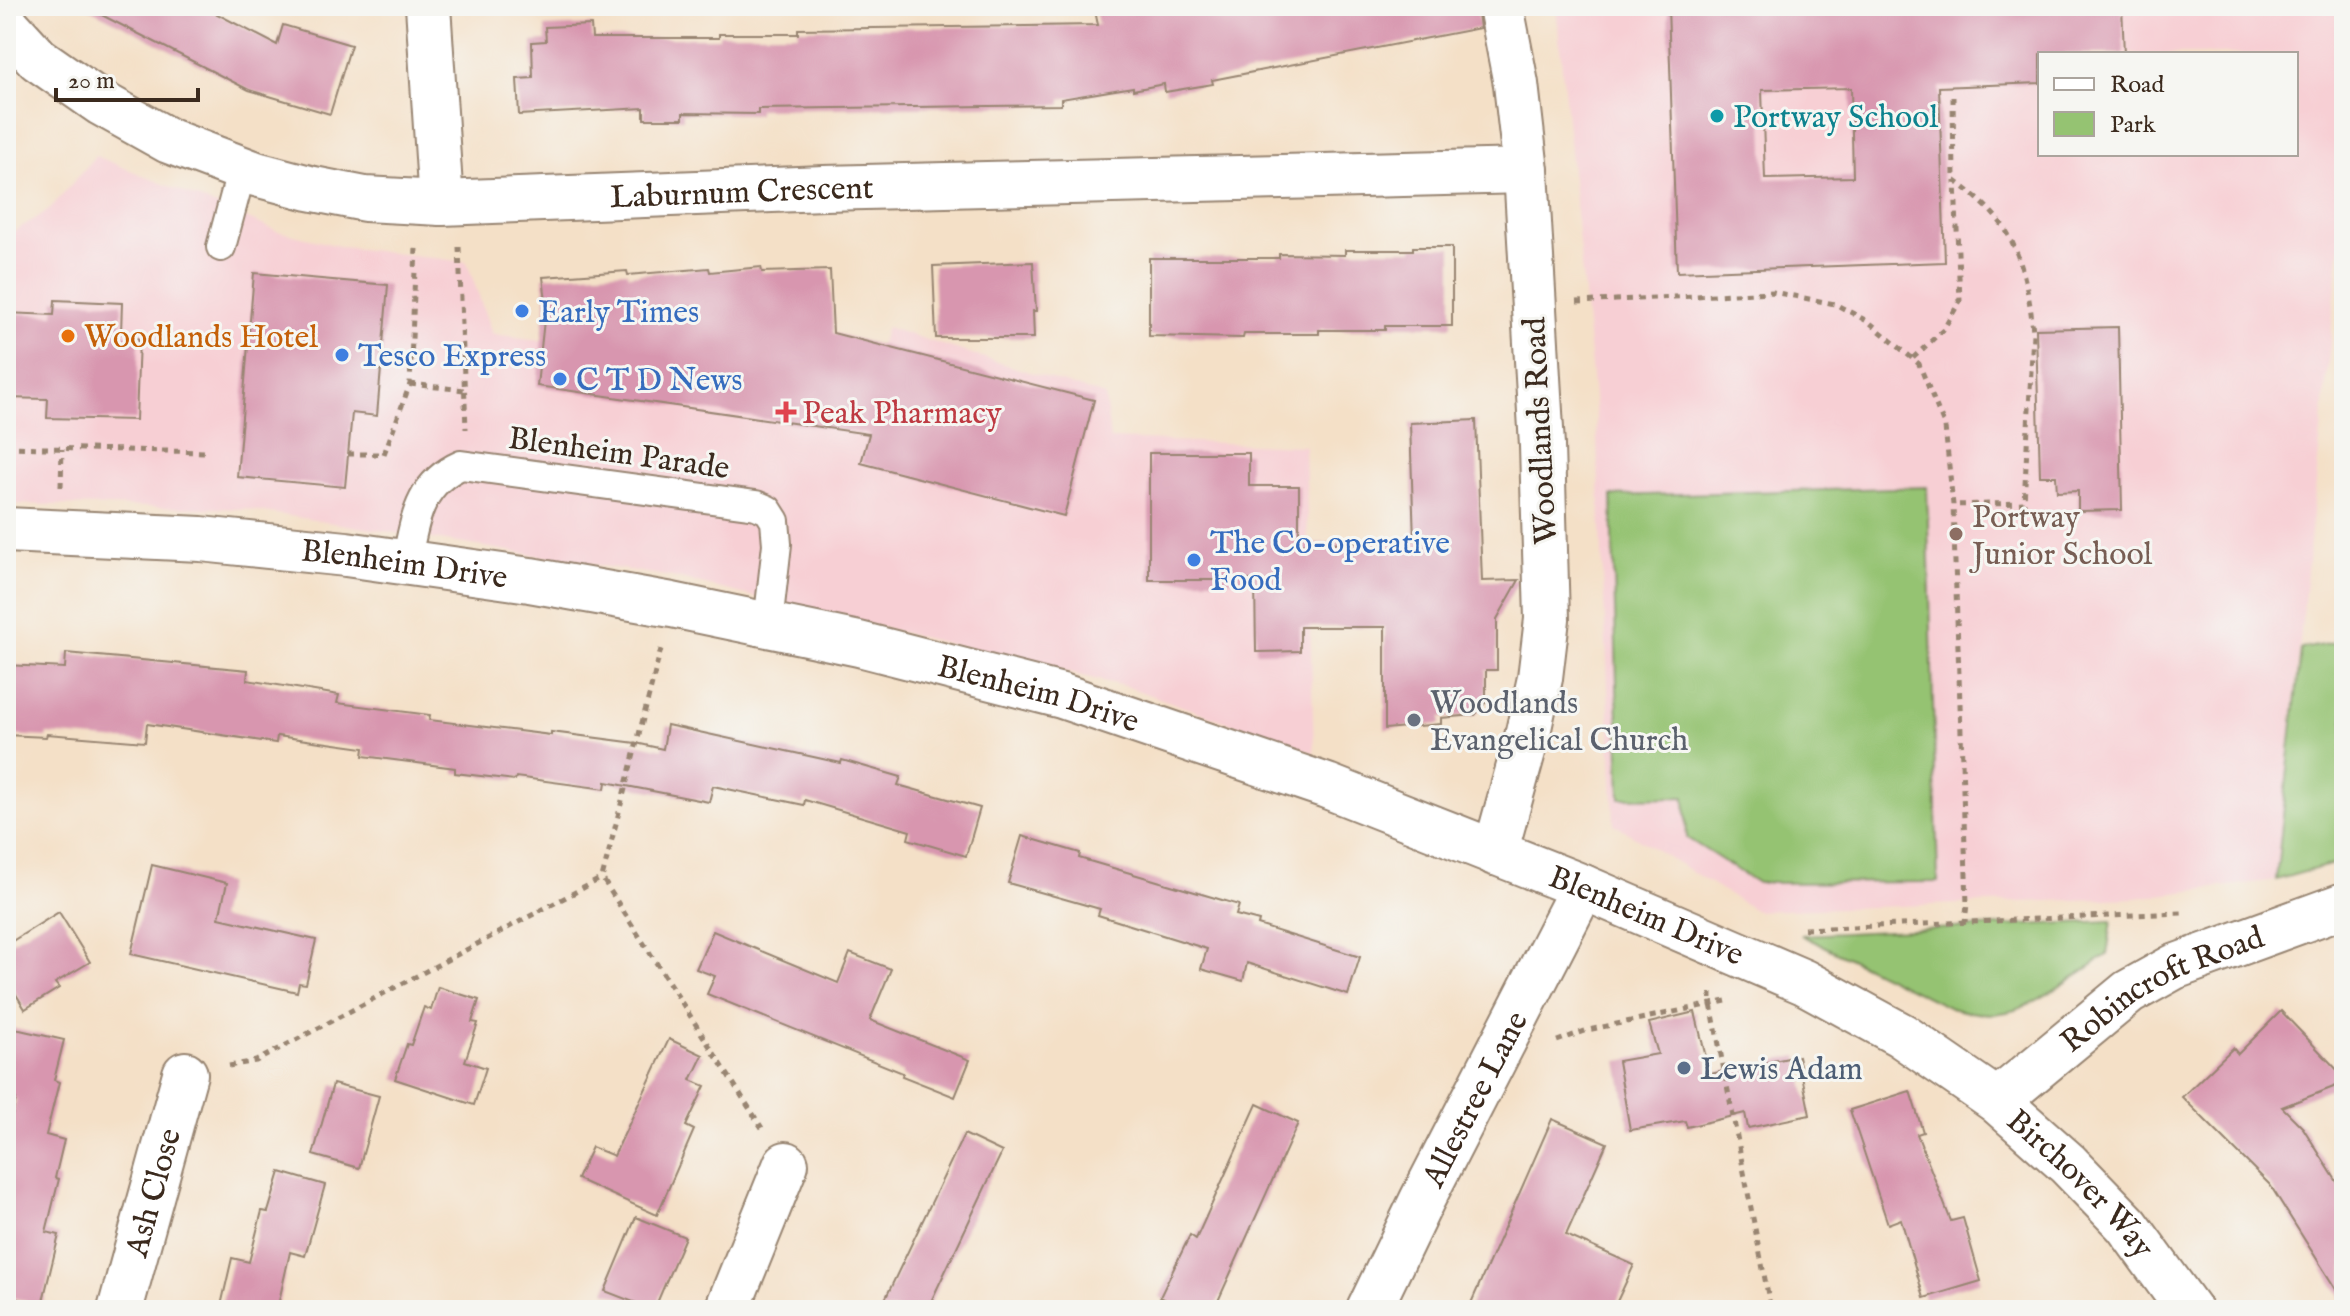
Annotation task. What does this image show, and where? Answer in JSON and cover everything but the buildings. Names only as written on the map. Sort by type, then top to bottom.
[{"type":"street","points":[[428,6],[439,203]]},
{"type":"street","name":"Woodlands Road","points":[[1495,853],[1531,722],[1547,619],[1542,446],[1526,171],[1516,84],[1501,6]]},
{"type":"street","name":"Laburnum Crescent","points":[[6,24],[38,59],[101,103],[169,141],[242,169],[309,188],[365,199],[439,203],[824,188],[1526,171]]},
{"type":"street","name":"Blenheim Drive","points":[[6,530],[201,539],[406,562],[672,605],[768,624],[994,678],[1115,713],[1327,786],[1583,887],[1804,982],[1901,1035],[1997,1101]]},
{"type":"street","name":"Allestree Lane","points":[[1369,1310],[1583,887]]},
{"type":"street","name":"Robincroft Road","points":[[1997,1101],[2129,992],[2174,967],[2344,905]]},
{"type":"street","name":"Ash Close","points":[[120,1310],[185,1074]]},
{"type":"street","name":"Birchover Way","points":[[1997,1101],[2068,1164],[2127,1225],[2189,1310]]},
{"type":"street","points":[[727,1310],[786,1164]]},
{"type":"lane","points":[[221,247],[242,169]]},
{"type":"lane","name":"Blenheim Parade","points":[[406,562],[425,493],[445,472],[461,465],[756,505],[768,510],[775,521],[777,544],[768,624]]},
{"type":"path","points":[[1913,358],[1943,330],[1960,301],[1953,97]]},
{"type":"path","points":[[1953,505],[2024,503],[2033,333],[2021,266],[2002,224],[1971,192],[1954,180]]},
{"type":"path","points":[[348,454],[384,454],[410,384],[439,203]]},
{"type":"path","points":[[439,203],[464,390],[467,466]]},
{"type":"path","points":[[1533,302],[1773,292],[1835,304],[1869,322],[1919,364],[1945,427],[1953,505],[1967,904],[1965,922]]},
{"type":"path","points":[[410,384],[464,390]]},
{"type":"path","points":[[6,447],[206,452]]},
{"type":"path","points":[[672,605],[602,878],[786,1164]]},
{"type":"path","points":[[185,1074],[256,1061],[602,878]]},
{"type":"path","points":[[1801,930],[2186,913]]},
{"type":"path","points":[[1713,944],[1711,1004],[1771,1310]]},
{"type":"path","points":[[1492,1065],[1588,1030],[1726,1001]]},
{"type":"shaded area","name":"Portway Junior School","points":[[1556,6],[2344,6],[2344,204],[2276,880],[2136,898],[1756,911],[1614,824],[1596,418]]},
{"type":"shaded area","points":[[96,156],[277,231],[343,247],[467,262],[492,334],[869,381],[886,327],[1105,396],[1110,439],[1305,446],[1314,753],[1128,687],[672,577],[245,509],[6,504],[6,236],[48,211]]},
{"type":"green space","points":[[1927,487],[1938,882],[1758,883],[1687,838],[1685,797],[1620,798],[1612,496]]},
{"type":"green space","points":[[2344,641],[2344,861],[2276,880],[2301,649]]},
{"type":"green space","points":[[2112,921],[2107,955],[2031,1003],[1993,1014],[1950,1008],[1801,935]]},
{"type":"place","name":"Portway School","points":[[1717,116]]},
{"type":"place","name":"Early Times","points":[[522,311]]},
{"type":"place","name":"Woodlands Hotel","points":[[68,336]]},
{"type":"place","name":"Tesco Express","points":[[342,355]]},
{"type":"place","name":"C T D News","points":[[560,379]]},
{"type":"place","name":"Peak Pharmacy","points":[[786,412]]},
{"type":"place","name":"Portway Junior School","points":[[1956,534]]},
{"type":"place","name":"The Co-operative Food","points":[[1194,560]]},
{"type":"place","name":"Woodlands Evangelical Church","points":[[1414,720]]},
{"type":"place","name":"Lewis Adam","points":[[1684,1068]]}]
